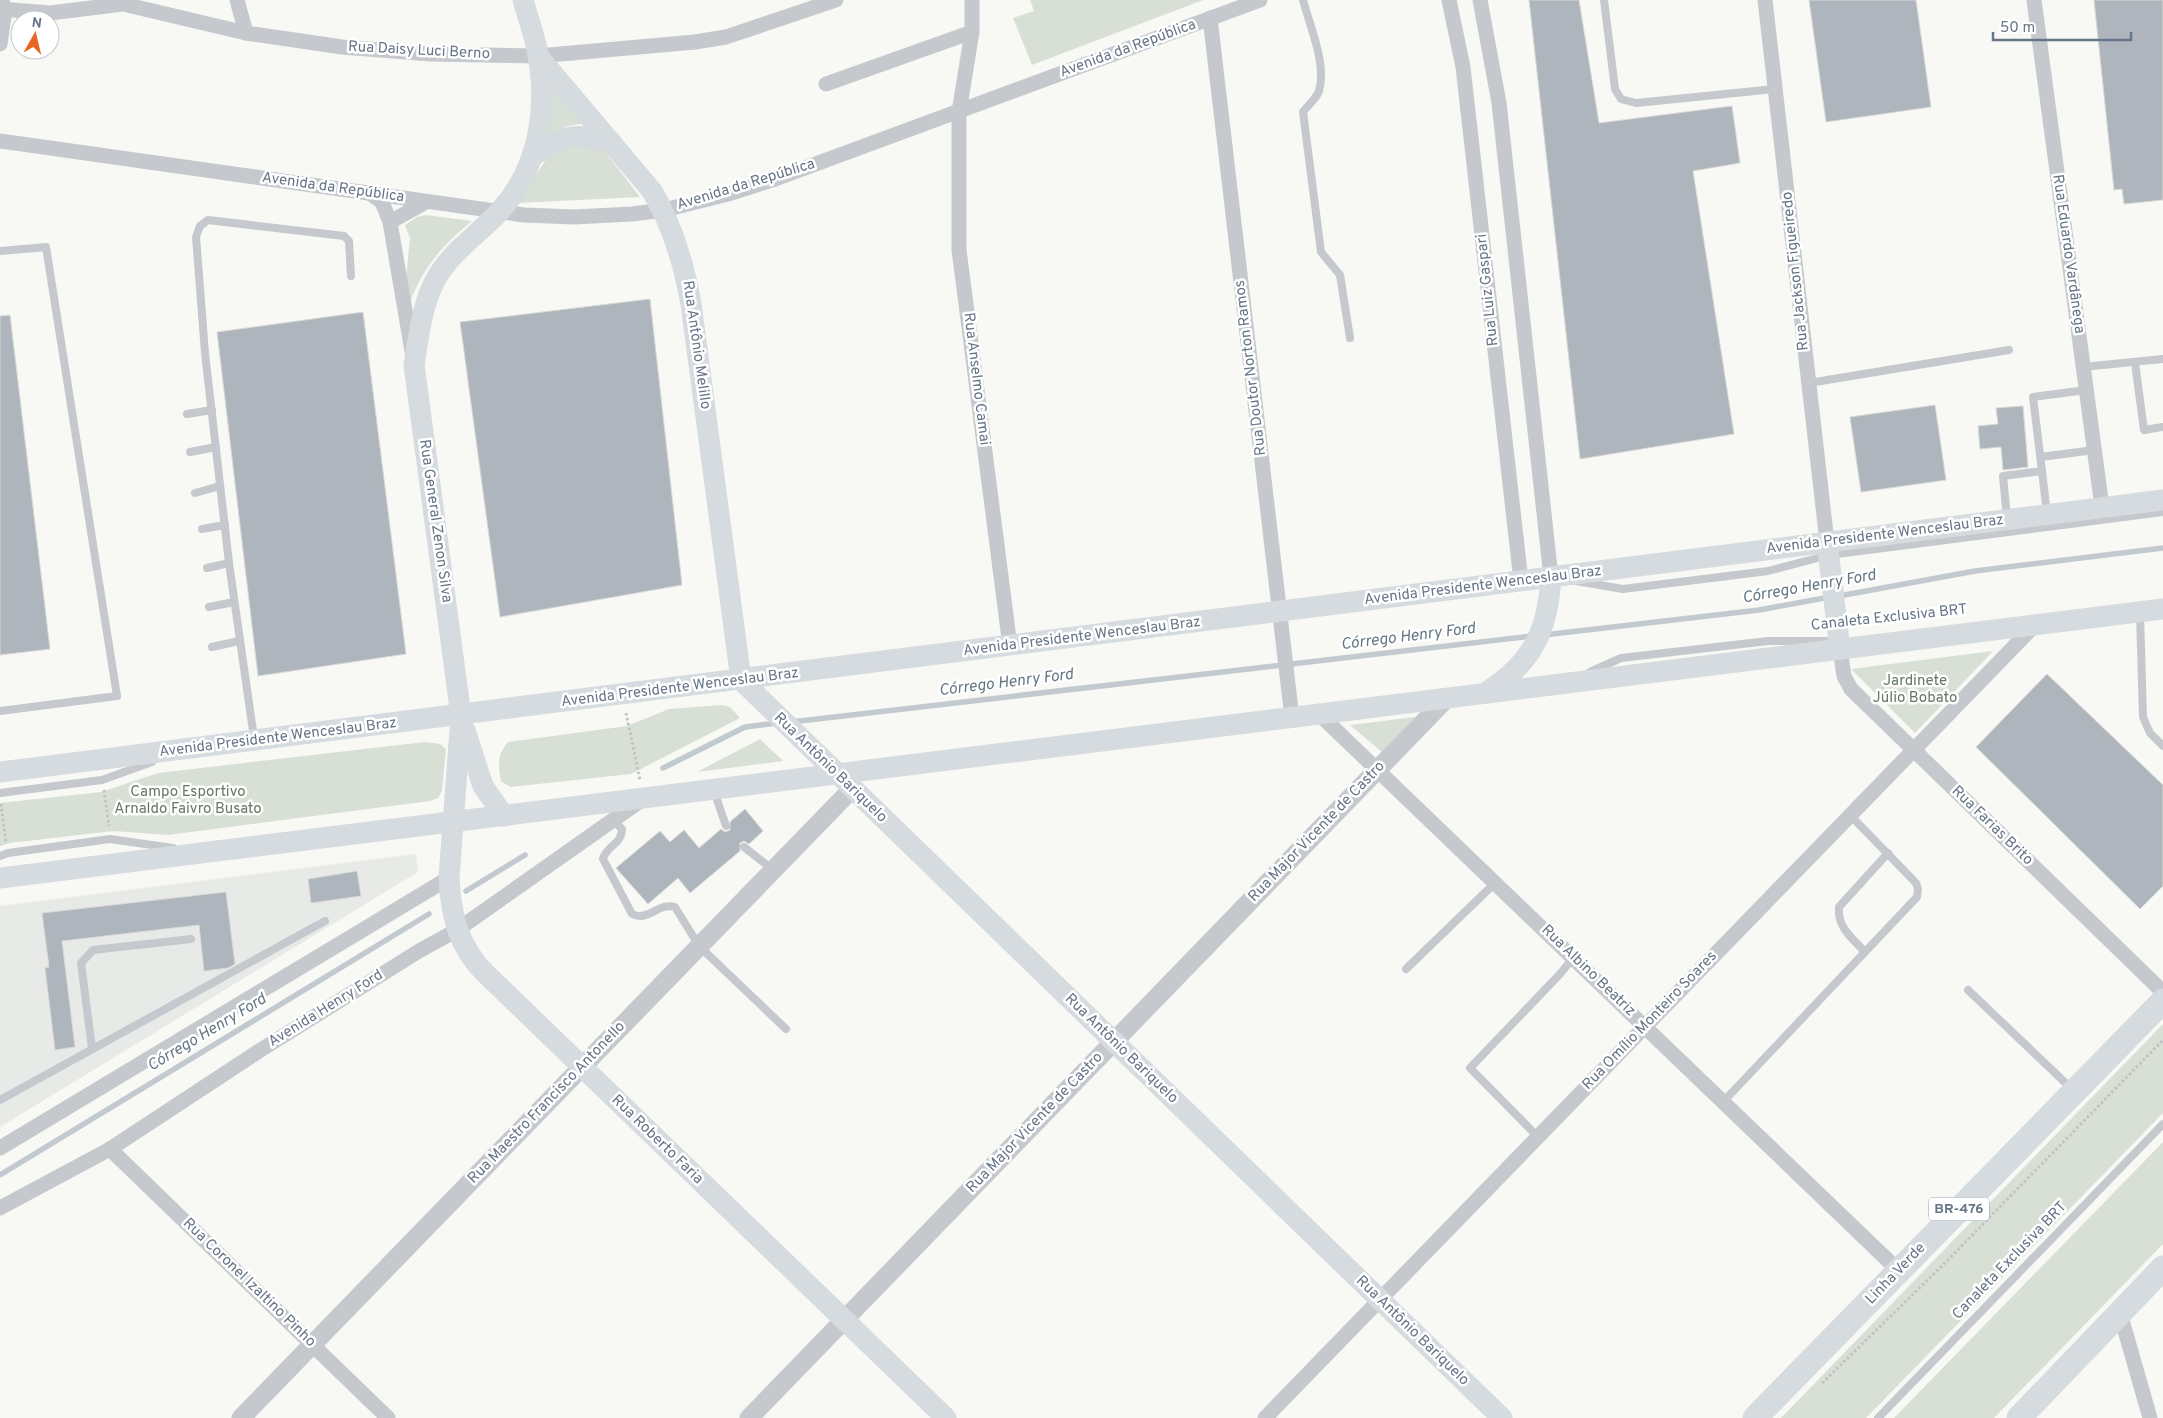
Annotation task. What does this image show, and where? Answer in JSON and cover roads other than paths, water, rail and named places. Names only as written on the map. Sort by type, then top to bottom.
[{"type":"highway","name":"Linha Verde","points":[[1755,1418],[2163,1001]]},
{"type":"highway","points":[[2018,1418],[2163,1268]]},
{"type":"main road","points":[[414,365],[423,317],[437,278],[459,250],[499,212],[525,177],[534,155],[541,116],[538,56],[523,0]]},
{"type":"main road","name":"Rua Antônio Melillo","points":[[538,56],[639,174],[664,210],[685,271],[691,304],[740,680]]},
{"type":"main road","points":[[534,155],[556,141],[571,135],[612,143]]},
{"type":"main road","name":"Rua General Zenon Silva","points":[[414,365],[461,716],[453,822]]},
{"type":"main road","name":"Avenida Presidente Wenceslau Braz","points":[[0,772],[1010,646],[1280,621],[1521,581],[1551,584],[1828,553],[2008,520],[2163,500]]},
{"type":"main road","points":[[1828,553],[1841,639]]},
{"type":"main road","points":[[1484,694],[1508,679],[1531,654],[1546,623],[1551,584]]},
{"type":"main road","points":[[0,878],[1563,684],[1841,639],[2035,625],[2163,609]]},
{"type":"main road","name":"Rua Antônio Bariquelo","points":[[740,680],[1498,1416]]},
{"type":"main road","points":[[461,716],[482,786],[504,816]]},
{"type":"main road","name":"Rua Roberto Faria","points":[[453,822],[449,878],[450,897],[457,930],[474,962],[946,1418]]},
{"type":"street","points":[[123,4],[139,0]]},
{"type":"street","points":[[237,0],[246,33]]},
{"type":"street","name":"Rua Daisy Luci Berno","points":[[2,7],[50,13],[123,4],[246,33],[383,51],[538,56],[686,43],[726,37],[836,0]]},
{"type":"street","name":"Rua Anselmo Camai","points":[[972,0],[972,32],[959,112],[959,250],[1010,646]]},
{"type":"street","name":"Avenida da República","points":[[0,141],[499,212],[574,217],[664,210],[775,179],[1260,0]]},
{"type":"street","name":"Rua Luiz Gaspari","points":[[1449,0],[1463,67],[1521,581]]},
{"type":"street","name":"Rua Luiz Gaspari","points":[[1480,0],[1499,103],[1551,584]]},
{"type":"street","name":"Rua Jackson Figueiredo","points":[[1766,0],[1828,553]]},
{"type":"street","name":"Rua Eduardo Vardânega","points":[[2034,0],[2102,507]]},
{"type":"street","points":[[0,44],[2,7]]},
{"type":"street","name":"Rua Doutor Norton Ramos","points":[[1210,18],[1292,718]]},
{"type":"street","points":[[826,84],[972,32]]},
{"type":"street","name":"Rua General Zenon Silva","points":[[371,194],[382,202],[390,222],[414,365]]},
{"type":"street","points":[[390,222],[426,202]]},
{"type":"street","name":"Rua Omílio Monteiro Soares","points":[[1265,1418],[2035,625]]},
{"type":"street","name":"Rua Farias Brito","points":[[1841,639],[1846,683],[2163,992]]},
{"type":"street","name":"Rua Major Vicente de Castro","points":[[748,1418],[1447,698]]},
{"type":"street","name":"Rua Albino Beatriz","points":[[1319,714],[1899,1271]]},
{"type":"street","name":"Rua Maestro Francisco Antonello","points":[[241,1418],[852,789]]},
{"type":"street","name":"Avenida Henry Ford","points":[[0,1208],[110,1149],[267,1046],[419,950],[457,930],[644,798]]},
{"type":"street","points":[[0,1148],[449,878]]},
{"type":"street","name":"Rua Coronel Izaltino Pinho","points":[[110,1149],[388,1418]]},
{"type":"street","points":[[2120,1313],[2150,1418]]},
{"type":"lane","points":[[1304,0],[1310,30],[1321,60],[1319,92],[1302,112],[1321,252],[1340,274],[1350,338]]},
{"type":"lane","points":[[1604,0],[1615,89],[1621,99],[1636,103],[1776,89]]},
{"type":"lane","points":[[255,741],[229,563],[212,410],[196,237],[200,226],[208,220],[344,236],[349,241],[351,276]]},
{"type":"lane","points":[[0,251],[46,247],[117,696],[0,711]]},
{"type":"lane","points":[[1809,383],[2009,350]]},
{"type":"lane","points":[[2083,367],[2163,359]]},
{"type":"lane","points":[[2135,363],[2144,430],[2163,427]]},
{"type":"lane","points":[[2047,514],[2033,397],[2086,390]]},
{"type":"lane","points":[[187,414],[212,410]]},
{"type":"lane","points":[[190,452],[216,447]]},
{"type":"lane","points":[[2040,457],[2094,450]]},
{"type":"lane","points":[[2008,520],[2003,476],[2042,471]]},
{"type":"lane","points":[[195,493],[220,486]]},
{"type":"lane","points":[[1828,553],[2163,512]]},
{"type":"lane","points":[[202,528],[225,525]]},
{"type":"lane","points":[[207,568],[229,563]]},
{"type":"lane","points":[[209,607],[234,602]]},
{"type":"lane","points":[[2140,612],[2143,717],[2150,733],[2163,746]]},
{"type":"lane","points":[[212,647],[239,641]]},
{"type":"lane","points":[[0,793],[102,780],[185,750]]},
{"type":"lane","points":[[714,790],[726,826]]},
{"type":"lane","points":[[1723,1102],[1916,897],[1918,889],[1916,883],[1850,815]]},
{"type":"lane","points":[[612,819],[622,829],[622,835],[618,842],[604,853],[603,859],[632,914],[639,917],[646,916],[662,907],[675,907],[699,946],[786,1029]]},
{"type":"lane","points":[[4,854],[110,839],[204,853]]},
{"type":"lane","points":[[744,847],[773,870]]},
{"type":"lane","points":[[1864,952],[1841,926],[1838,917],[1839,908],[1888,854]]},
{"type":"lane","points":[[1406,969],[1496,882]]},
{"type":"lane","points":[[0,1100],[325,921]]},
{"type":"lane","points":[[92,1048],[81,963],[93,950],[191,938]]},
{"type":"lane","points":[[1538,1137],[1470,1068],[1574,957]]},
{"type":"lane","points":[[1968,990],[2075,1091]]},
{"type":"lane","name":"Canaleta Exclusiva BRT","points":[[1878,1418],[2163,1124]]},
{"type":"waterway","name":"Córrego Henry Ford","points":[[1839,596],[1975,571],[2163,548]]},
{"type":"waterway","name":"Córrego Henry Ford","points":[[1544,635],[1759,610],[1830,597]]},
{"type":"waterway","name":"Córrego Henry Ford","points":[[791,722],[1532,636]]},
{"type":"waterway","name":"Córrego Henry Ford","points":[[663,768],[745,727],[777,723]]},
{"type":"waterway","name":"Córrego Henry Ford","points":[[466,891],[525,855]]},
{"type":"waterway","name":"Córrego Henry Ford","points":[[0,1175],[429,914]]},
{"type":"park label","name":"Jardinete Júlio Bobato","points":[[1915,690]]},
{"type":"park label","name":"Campo Esportivo Arnaldo Faivro Busato","points":[[188,800]]}]
